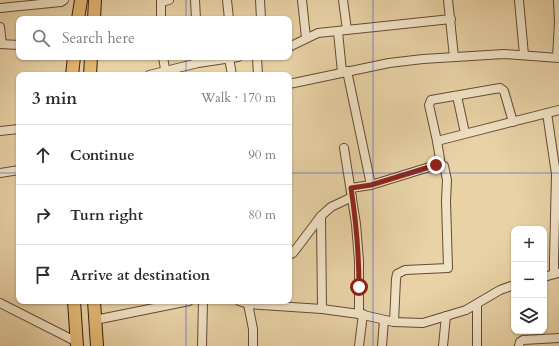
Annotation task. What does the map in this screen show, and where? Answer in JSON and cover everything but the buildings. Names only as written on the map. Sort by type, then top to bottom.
[{"type":"main road","points":[[78,16],[81,0]]},
{"type":"main road","points":[[94,16],[96,0]]},
{"type":"main road","points":[[72,72],[74,60]]},
{"type":"main road","points":[[90,72],[91,60]]},
{"type":"main road","points":[[74,304],[77,344]]},
{"type":"main road","points":[[94,304],[97,346]]},
{"type":"street","points":[[0,8],[61,2],[64,0]]},
{"type":"street","points":[[195,0],[196,16]]},
{"type":"street","points":[[227,0],[229,16]]},
{"type":"street","points":[[260,0],[261,16]]},
{"type":"street","points":[[302,0],[306,38]]},
{"type":"street","points":[[343,0],[347,30]]},
{"type":"street","points":[[448,0],[454,57]]},
{"type":"street","points":[[519,0],[524,55]]},
{"type":"street","points":[[292,83],[389,63],[504,54],[558,57],[558,0]]},
{"type":"street","points":[[161,16],[163,1]]},
{"type":"street","points":[[292,45],[318,33],[451,19]]},
{"type":"street","points":[[0,27],[1,44],[16,45]]},
{"type":"street","points":[[338,32],[344,72],[371,185]]},
{"type":"street","points":[[164,60],[166,72]]},
{"type":"street","points":[[168,72],[198,60]]},
{"type":"street","points":[[232,72],[233,60]]},
{"type":"street","points":[[257,60],[258,72]]},
{"type":"street","points":[[351,188],[371,185],[436,165],[440,159],[429,105],[431,100],[502,88],[513,122]]},
{"type":"street","points":[[457,96],[465,133]]},
{"type":"street","points":[[437,141],[559,110]]},
{"type":"street","points":[[546,113],[556,174],[557,273],[547,276]]},
{"type":"street","points":[[0,131],[16,129]]},
{"type":"street","points":[[344,148],[356,224],[359,261],[361,314],[359,346]]},
{"type":"street","points":[[394,322],[397,274],[406,270],[448,268],[446,201],[447,180],[444,166],[438,162]]},
{"type":"street","points":[[0,173],[16,170]]},
{"type":"street","points":[[292,254],[321,216],[331,207],[352,197]]},
{"type":"street","points":[[321,216],[322,309]]},
{"type":"street","points":[[265,304],[361,314],[394,322],[423,323],[478,304],[500,290],[511,286]]},
{"type":"street","points":[[0,303],[77,344]]},
{"type":"street","points":[[95,320],[174,304]]},
{"type":"street","points":[[202,346],[203,304]]},
{"type":"street","points":[[243,304],[253,330],[253,346]]},
{"type":"street","points":[[477,346],[478,304]]},
{"type":"street","points":[[443,346],[446,316]]},
{"type":"street","points":[[382,346],[384,320]]},
{"type":"street","points":[[526,334],[526,340]]},
{"type":"street","points":[[519,346],[520,342],[526,340],[559,338]]},
{"type":"route","points":[[359,287],[359,261],[351,188],[371,185],[436,165]]}]
